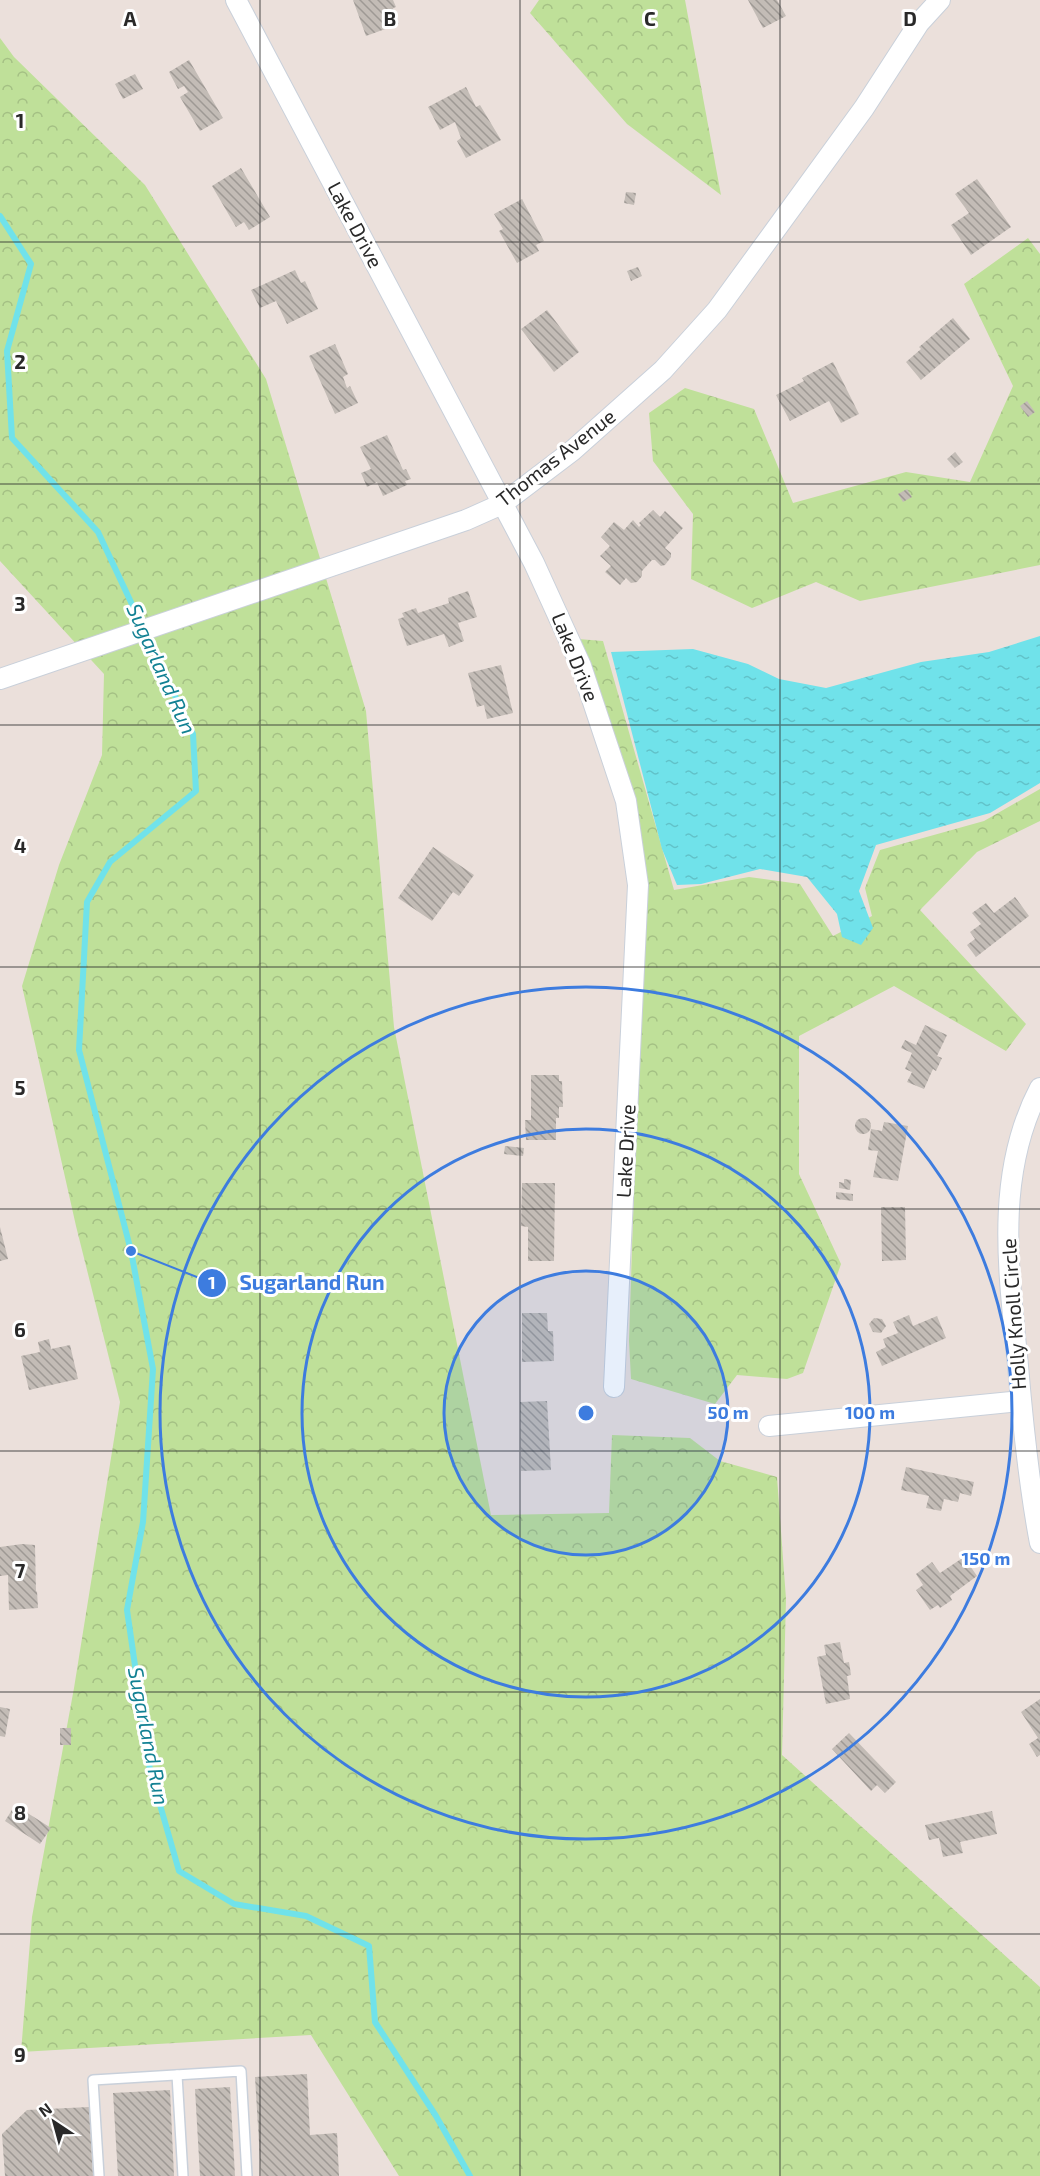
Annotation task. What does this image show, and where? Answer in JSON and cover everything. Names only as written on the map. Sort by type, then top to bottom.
[{"type":"street","name":"Lake Drive","points":[[236,0],[534,563],[581,666],[626,801],[638,885],[614,1388]]},
{"type":"street","name":"Thomas Avenue","points":[[0,679],[466,520],[501,504],[572,451],[611,417],[663,370],[717,310],[864,108],[919,23],[940,0]]},
{"type":"street","name":"Holly Knoll Circle","points":[[1040,1088],[1022,1132],[1009,1193],[1008,1231],[1010,1284],[1021,1401],[1033,1507],[1040,1543]]},
{"type":"street","points":[[770,1426],[1021,1401]]},
{"type":"lane","points":[[99,2176],[93,2080],[241,2072],[248,2176]]},
{"type":"lane","points":[[177,2075],[183,2176]]},
{"type":"green space","points":[[539,0],[685,0],[721,195],[627,124],[530,13]]},
{"type":"green space","points":[[0,38],[14,57],[145,185],[266,379],[366,711],[394,1027],[491,1515],[609,1513],[612,1435],[690,1438],[720,1461],[777,1477],[786,1599],[782,1755],[1040,1987],[1040,2176],[399,2176],[311,2035],[21,2052],[32,1917],[74,1688],[120,1402],[76,1226],[22,986],[59,865],[102,755],[104,674],[0,561]]},
{"type":"green space","points":[[1028,238],[1040,254],[1040,565],[860,601],[816,582],[752,608],[691,579],[693,514],[653,461],[649,413],[685,388],[754,409],[793,503],[906,472],[970,482],[1013,386],[964,284]]},
{"type":"green space","points":[[578,639],[603,641],[674,890],[749,877],[800,884],[833,936],[872,916],[865,888],[880,850],[984,821],[1040,789],[1040,821],[977,852],[920,910],[1026,1024],[1006,1051],[894,986],[799,1036],[799,1174],[841,1264],[803,1373],[787,1379],[737,1375],[715,1404],[631,1379],[629,1341],[644,880]]},
{"type":"water","points":[[1040,636],[1040,783],[990,813],[876,845],[859,891],[873,928],[861,945],[842,937],[837,914],[807,877],[760,869],[701,884],[677,885],[662,849],[611,652],[693,649],[748,664],[779,679],[826,688],[921,662],[989,652]]},
{"type":"building","points":[[353,0],[393,0],[396,7],[393,8],[399,24],[366,36]]},
{"type":"building","points":[[748,0],[777,0],[786,16],[763,28]]},
{"type":"building","points":[[189,60],[223,118],[200,131],[180,97],[188,92],[184,86],[178,89],[169,72]]},
{"type":"building","points":[[135,74],[143,89],[123,99],[115,84]]},
{"type":"building","points":[[466,87],[476,107],[480,105],[501,140],[466,158],[457,141],[461,138],[455,122],[440,130],[428,107]]},
{"type":"building","points":[[241,168],[270,217],[249,230],[244,222],[236,227],[212,186]]},
{"type":"building","points":[[977,179],[1011,227],[971,255],[951,225],[969,213],[955,194]]},
{"type":"building","points":[[626,192],[636,193],[634,205],[624,203]]},
{"type":"building","points":[[522,199],[544,241],[536,245],[539,251],[517,263],[499,231],[503,229],[494,214]]},
{"type":"building","points":[[638,267],[642,276],[631,281],[627,271]]},
{"type":"building","points":[[295,270],[301,283],[305,281],[318,309],[287,324],[276,301],[260,308],[251,290]]},
{"type":"building","points":[[547,310],[579,352],[554,372],[521,329]]},
{"type":"building","points":[[953,318],[970,339],[921,380],[906,362],[921,349],[919,347]]},
{"type":"building","points":[[335,344],[348,374],[343,377],[347,388],[350,386],[358,403],[335,414],[309,356]]},
{"type":"building","points":[[833,362],[859,414],[841,423],[829,401],[790,421],[776,395],[804,381],[802,378]]},
{"type":"building","points":[[1027,401],[1035,412],[1028,417],[1020,406]]},
{"type":"building","points":[[387,435],[403,470],[406,469],[411,479],[405,481],[407,485],[383,496],[377,482],[367,487],[361,473],[371,469],[360,447]]},
{"type":"building","points":[[955,452],[963,462],[955,468],[947,459]]},
{"type":"building","points":[[907,489],[912,497],[903,502],[898,494]]},
{"type":"building","points":[[653,510],[660,517],[665,511],[683,528],[665,548],[671,553],[671,557],[665,565],[661,566],[652,560],[642,571],[642,576],[637,582],[631,583],[626,578],[620,585],[605,572],[611,566],[600,556],[610,546],[601,537],[614,522],[624,530],[633,520],[639,527],[641,525],[639,523]]},
{"type":"building","points":[[468,591],[477,617],[458,623],[464,641],[449,647],[444,634],[407,646],[398,619],[404,617],[402,613],[416,608],[418,613],[449,603],[448,598]]},
{"type":"building","points":[[501,665],[513,713],[487,719],[484,705],[477,707],[468,673]]},
{"type":"building","points":[[433,847],[474,875],[459,896],[453,892],[432,921],[398,898]]},
{"type":"building","points":[[1015,897],[1029,916],[976,957],[967,945],[975,939],[970,932],[981,924],[972,913],[986,903],[994,913]]},
{"type":"building","points":[[925,1025],[947,1035],[937,1056],[942,1058],[936,1071],[933,1069],[924,1089],[907,1082],[912,1072],[905,1069],[912,1053],[901,1048],[905,1040],[916,1045]]},
{"type":"building","points":[[531,1075],[559,1075],[559,1081],[562,1081],[563,1107],[559,1107],[559,1118],[556,1118],[556,1140],[526,1140],[525,1120],[531,1120]]},
{"type":"building","points":[[863,1118],[871,1126],[863,1134],[855,1126]]},
{"type":"building","points":[[884,1122],[908,1126],[898,1181],[873,1177],[878,1151],[868,1150],[871,1129],[882,1131]]},
{"type":"building","points":[[505,1146],[524,1148],[523,1156],[504,1154]]},
{"type":"building","points":[[844,1179],[851,1180],[850,1190],[839,1188],[839,1182],[844,1183]]},
{"type":"building","points":[[522,1183],[555,1183],[554,1261],[528,1261],[528,1227],[521,1226]]},
{"type":"building","points":[[836,1192],[853,1194],[853,1201],[836,1199]]},
{"type":"building","points":[[881,1207],[905,1207],[906,1260],[882,1261]]},
{"type":"building","points":[[0,1227],[8,1259],[0,1261]]},
{"type":"building","points":[[522,1313],[547,1313],[548,1331],[553,1331],[554,1361],[522,1362]]},
{"type":"building","points":[[909,1315],[913,1326],[937,1316],[946,1338],[882,1366],[876,1352],[886,1347],[883,1339],[898,1333],[893,1322]]},
{"type":"building","points":[[874,1318],[882,1319],[886,1326],[881,1333],[873,1332],[869,1324]]},
{"type":"building","points":[[49,1339],[51,1349],[70,1345],[78,1379],[29,1390],[21,1356],[40,1352],[38,1342]]},
{"type":"building","points":[[547,1401],[551,1470],[521,1471],[520,1402]]},
{"type":"building","points":[[906,1467],[974,1482],[971,1496],[960,1493],[958,1502],[944,1499],[941,1511],[926,1508],[929,1496],[901,1490]]},
{"type":"building","points":[[35,1545],[38,1608],[9,1610],[8,1575],[0,1576],[0,1547]]},
{"type":"building","points":[[964,1557],[977,1576],[950,1596],[952,1600],[940,1608],[938,1605],[930,1610],[916,1590],[923,1585],[916,1574],[932,1562],[940,1573]]},
{"type":"building","points":[[840,1642],[844,1663],[849,1662],[851,1675],[847,1676],[850,1699],[826,1704],[817,1657],[826,1655],[824,1645]]},
{"type":"building","points":[[1040,1699],[1040,1755],[1037,1757],[1029,1744],[1038,1738],[1021,1712]]},
{"type":"building","points":[[0,1707],[10,1709],[5,1737],[0,1736]]},
{"type":"building","points":[[60,1728],[71,1728],[71,1745],[60,1745]]},
{"type":"building","points":[[849,1733],[896,1782],[885,1793],[877,1785],[871,1791],[832,1749]]},
{"type":"building","points":[[15,1805],[51,1828],[40,1844],[5,1821]]},
{"type":"building","points":[[992,1811],[997,1834],[960,1842],[963,1853],[943,1857],[939,1838],[929,1840],[925,1825]]},
{"type":"building","points":[[307,2074],[310,2135],[337,2133],[339,2176],[261,2176],[255,2077]]},
{"type":"building","points":[[230,2087],[235,2176],[200,2176],[195,2089]]},
{"type":"building","points":[[170,2090],[174,2176],[118,2176],[113,2093]]},
{"type":"building","points":[[89,2107],[93,2176],[5,2176],[2,2134],[27,2110]]},
{"type":"waterway","name":"Sugarland Run","points":[[0,216],[31,264],[7,351],[12,438],[98,532],[193,734],[196,791],[110,862],[87,902],[79,1050],[131,1251],[153,1369],[143,1522],[127,1610],[150,1770],[179,1871],[234,1904],[306,1916],[369,1946],[375,2022],[436,2116],[470,2176]]},
{"type":"place","name":"Sugarland Run","points":[[131,1251]]}]
